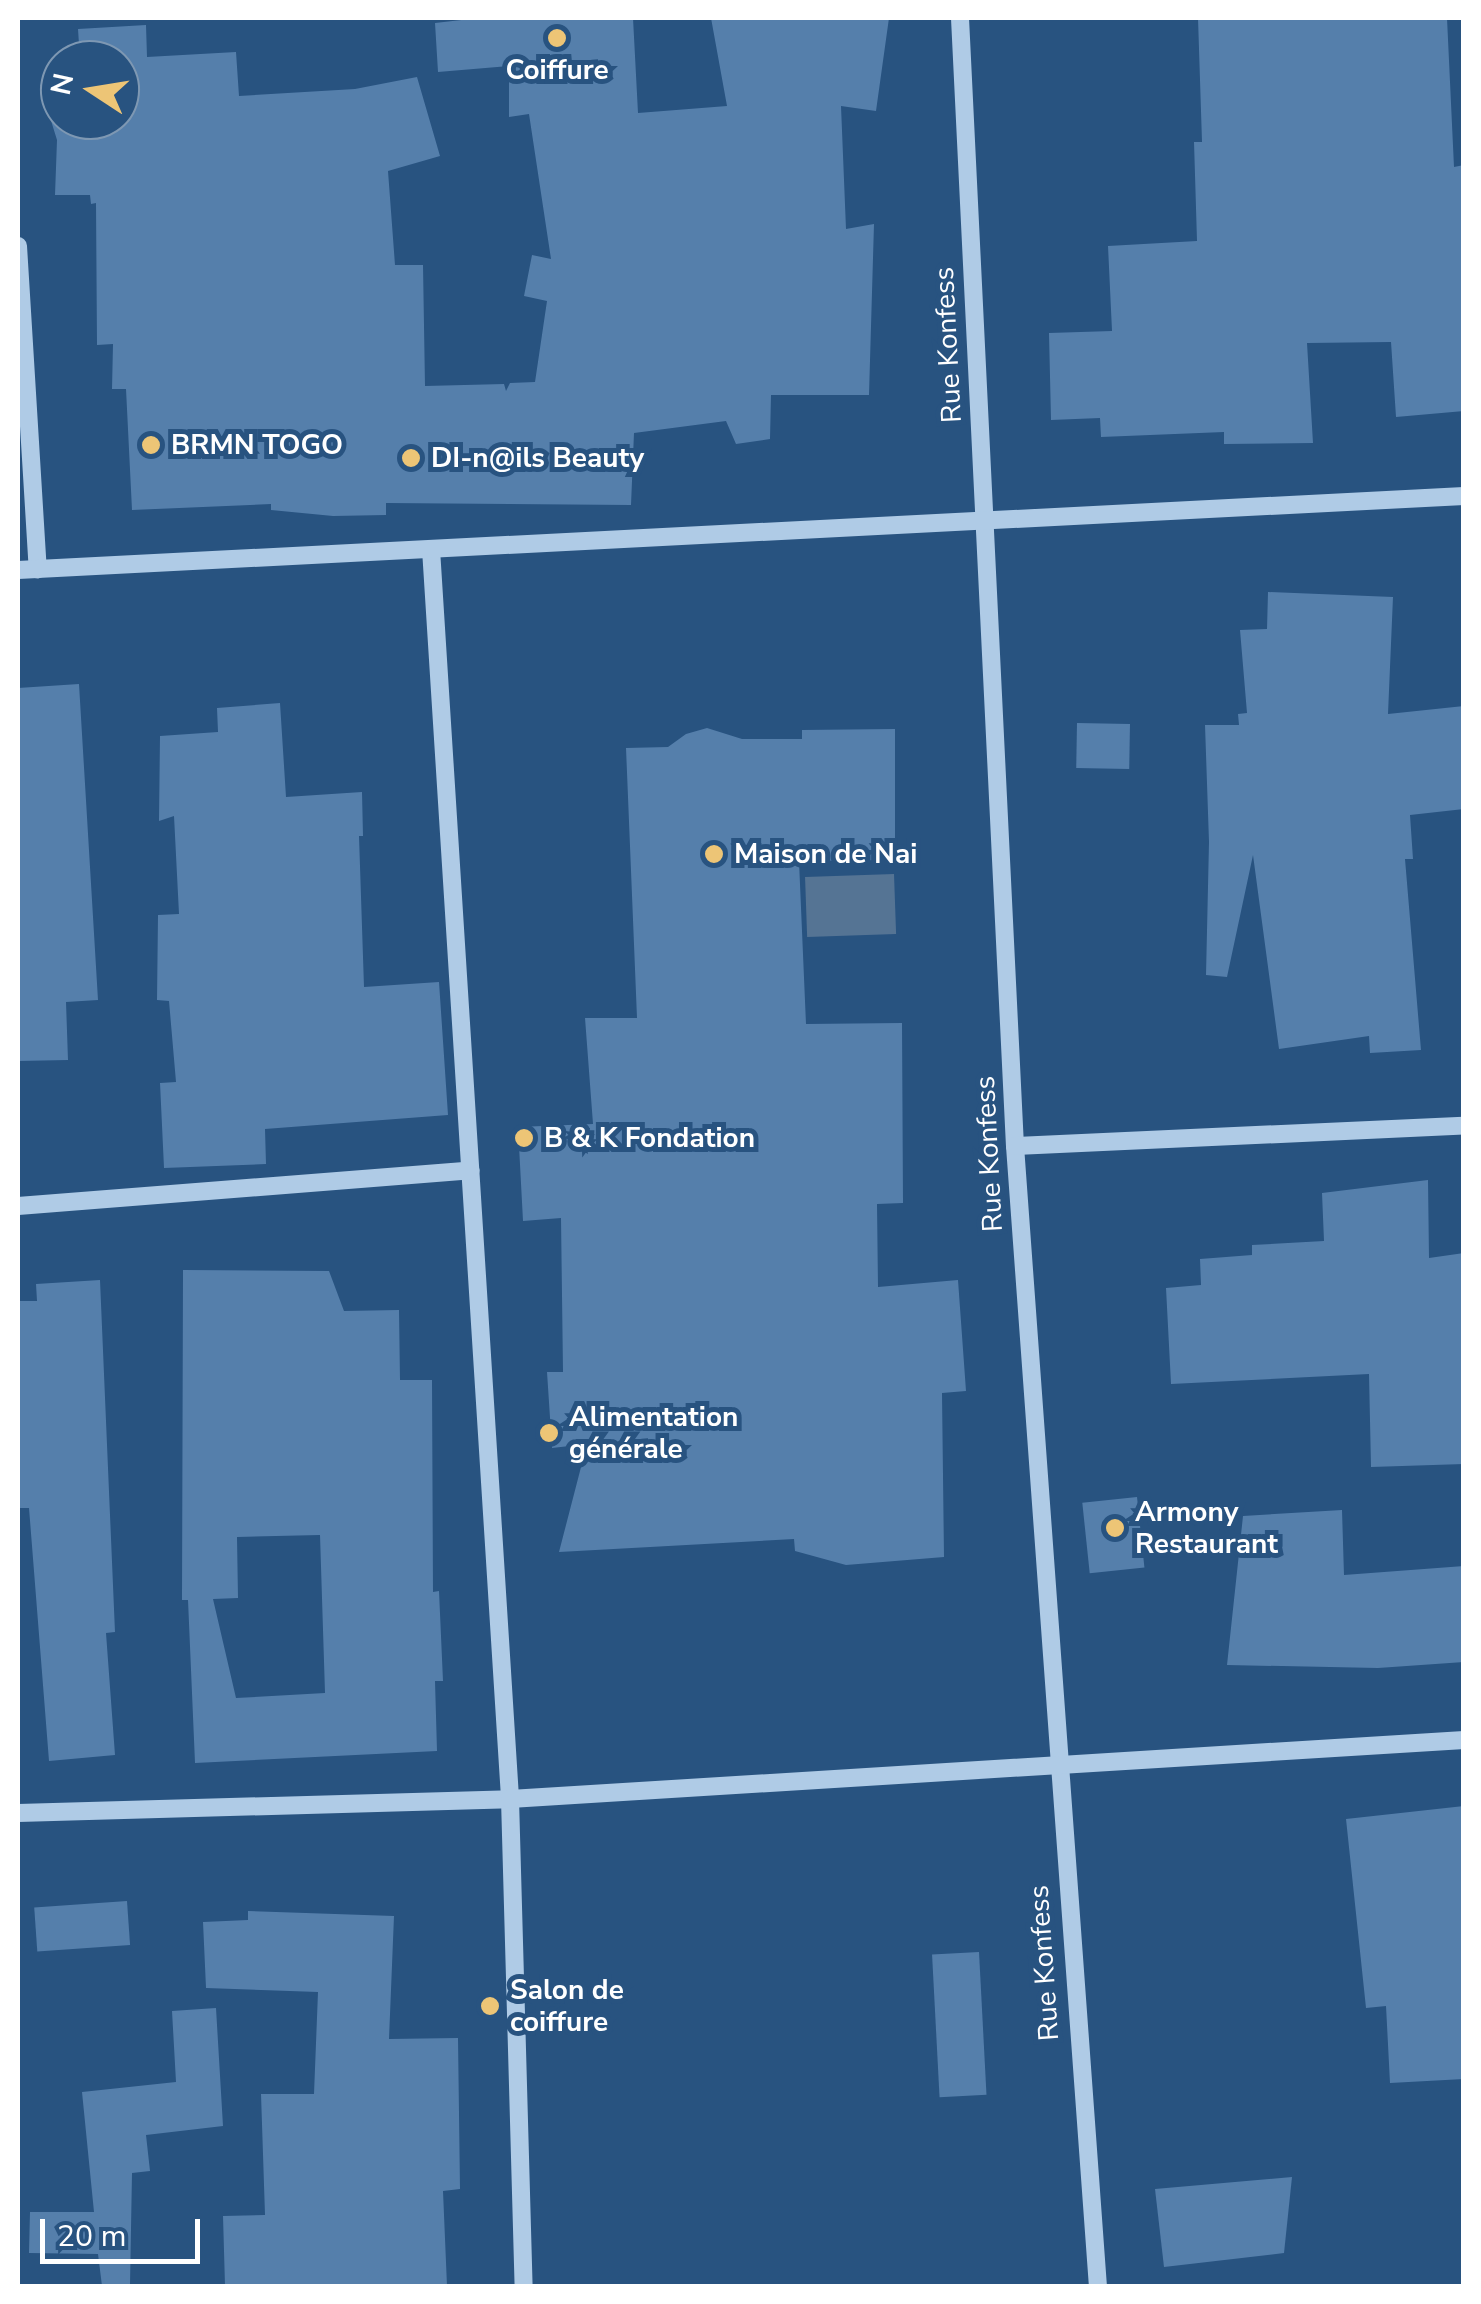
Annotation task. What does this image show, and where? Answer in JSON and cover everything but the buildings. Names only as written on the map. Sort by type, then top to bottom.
[{"type":"street","name":"Rue Konfess","points":[[960,18],[1015,1146],[1098,2286]]},
{"type":"street","points":[[18,246],[38,569]]},
{"type":"street","points":[[18,570],[1464,496]]},
{"type":"street","points":[[431,549],[510,1799],[524,2286]]},
{"type":"street","points":[[1015,1146],[1464,1126]]},
{"type":"street","points":[[18,1206],[470,1170]]},
{"type":"street","points":[[18,1813],[510,1799],[1464,1740]]},
{"type":"water","points":[[894,874],[896,934],[807,937],[805,877]]},
{"type":"place","name":"Coiffure","points":[[557,38]]},
{"type":"place","name":"BRMN TOGO","points":[[151,445]]},
{"type":"place","name":"DI-n@ils Beauty","points":[[411,458]]},
{"type":"place","name":"Maison de Nai","points":[[714,854]]},
{"type":"place","name":"B & K Fondation","points":[[524,1138]]},
{"type":"place","name":"Alimentation générale","points":[[549,1433]]},
{"type":"place","name":"Armony Restaurant","points":[[1115,1528]]},
{"type":"place","name":"Salon de coiffure","points":[[490,2006]]}]
